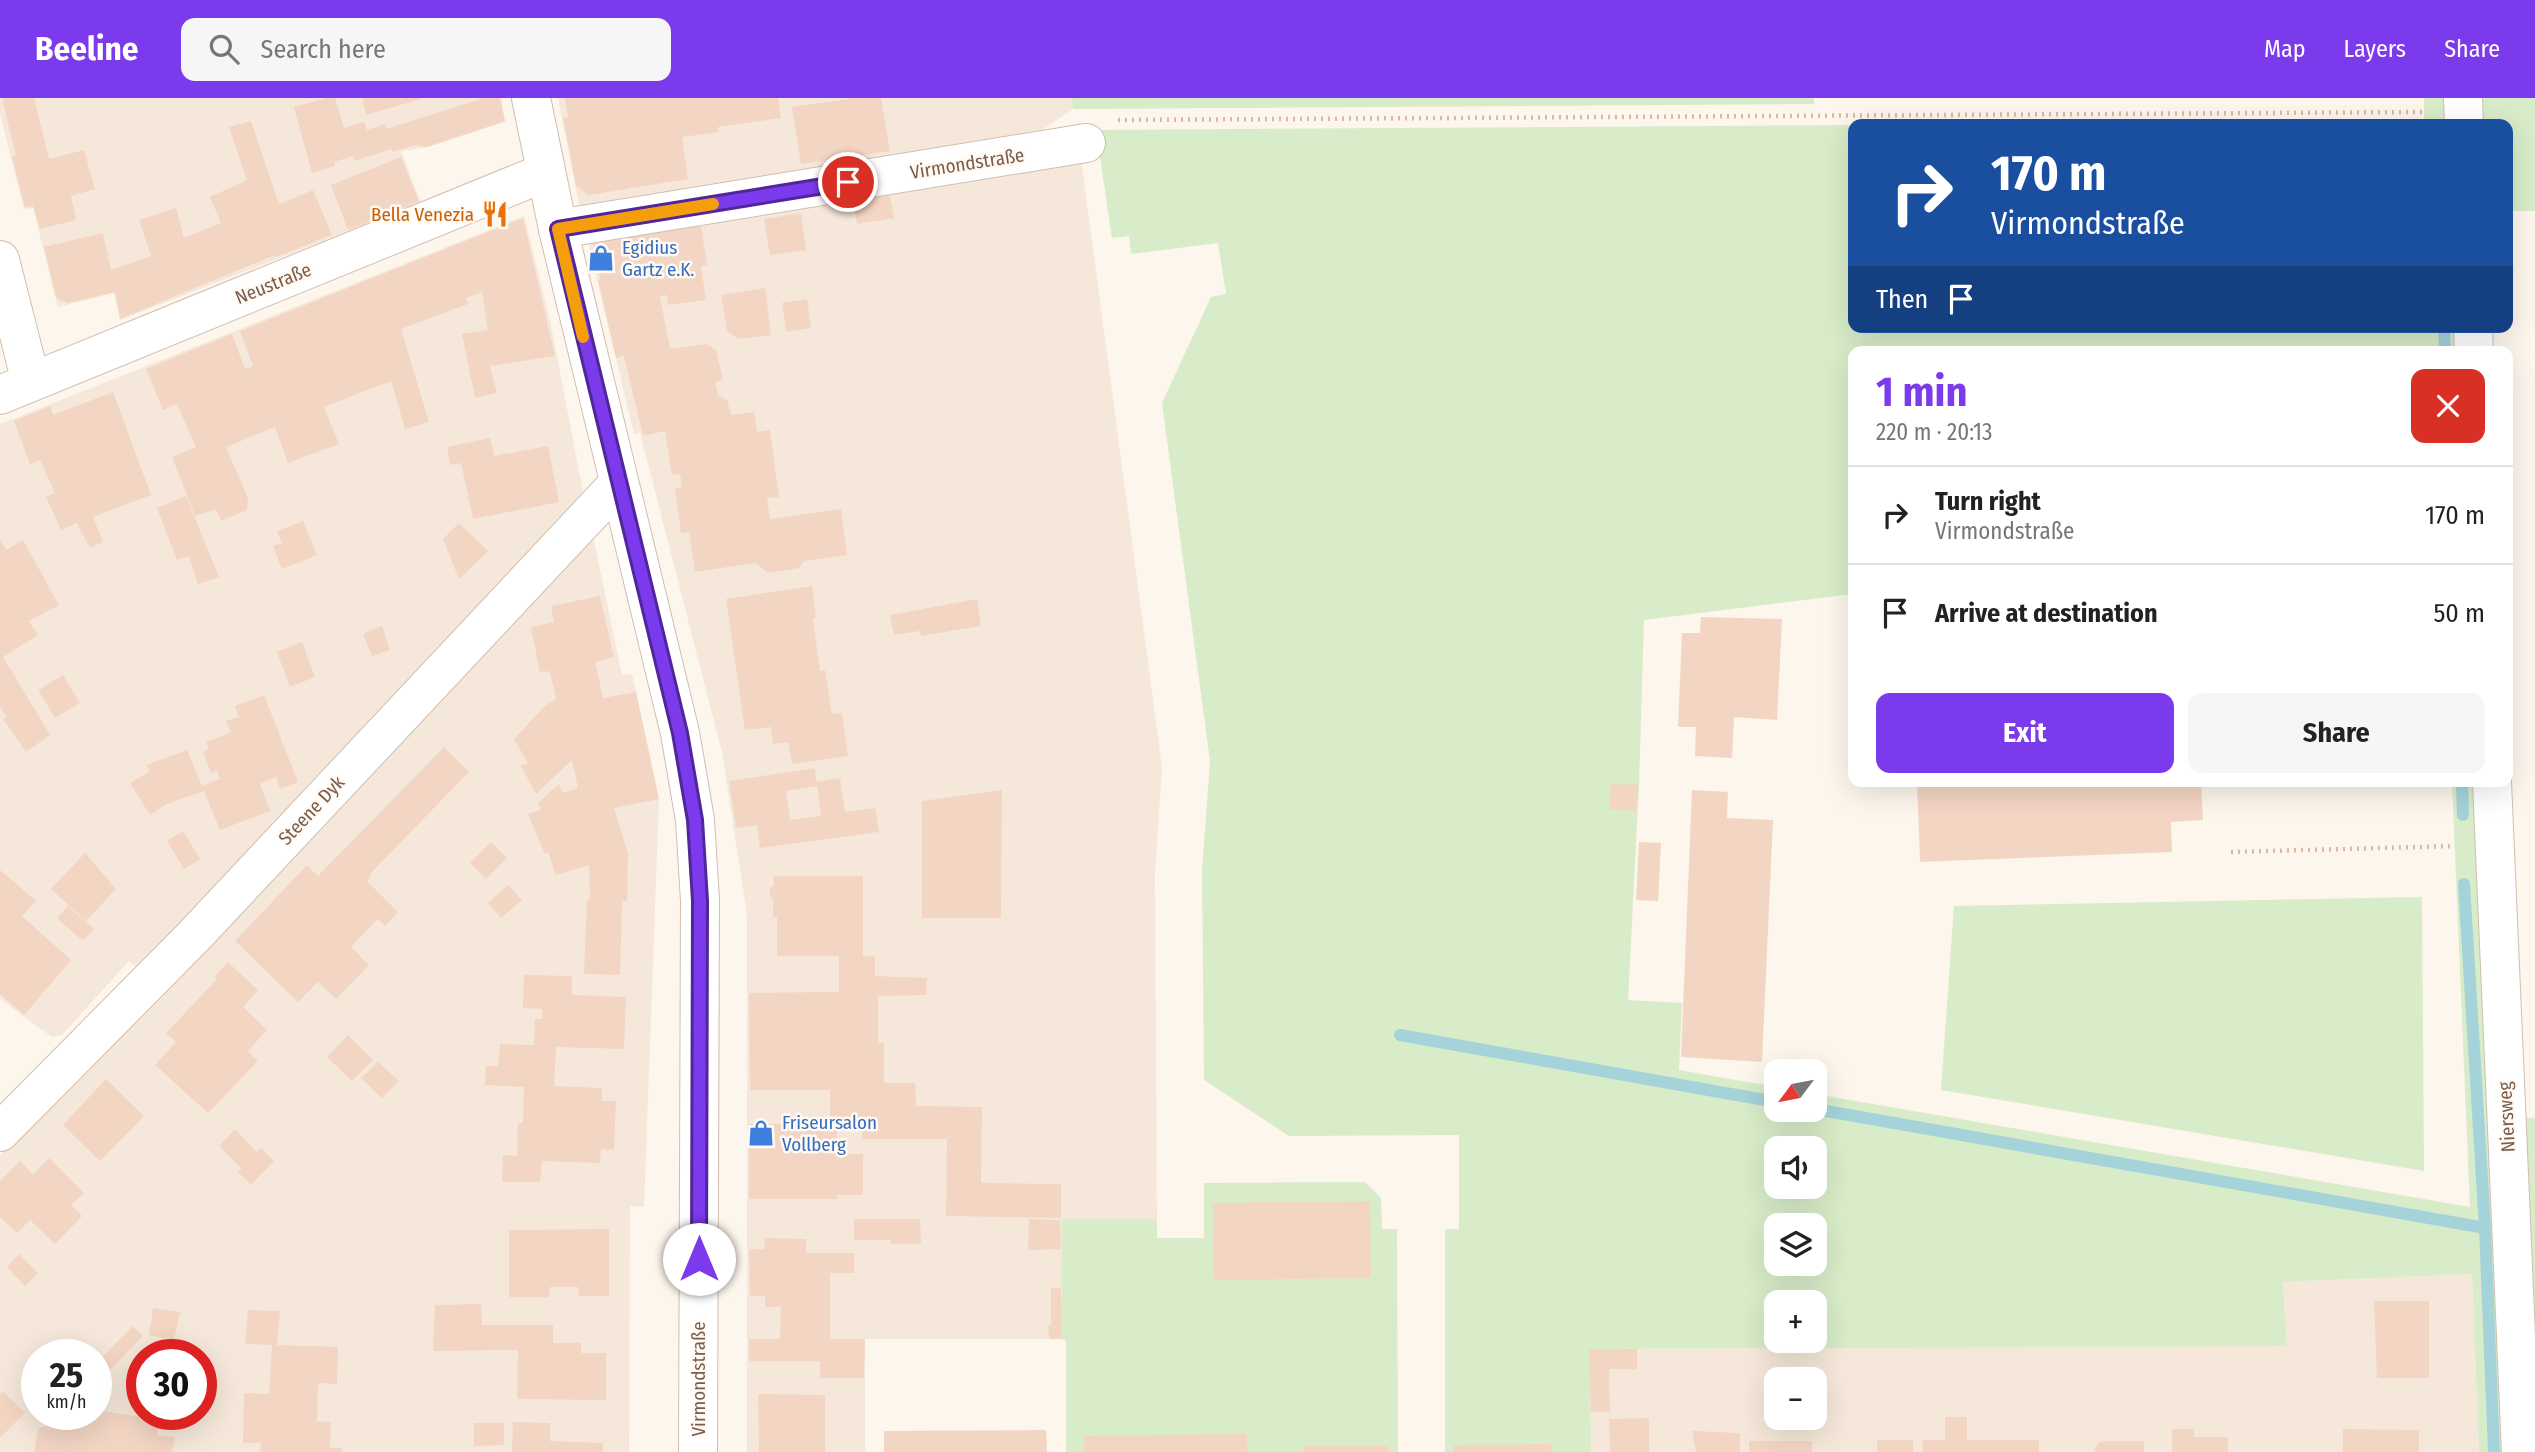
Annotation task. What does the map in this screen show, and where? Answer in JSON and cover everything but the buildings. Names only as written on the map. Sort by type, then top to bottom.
[{"type":"street","name":"Virmondstraße","points":[[531,98],[558,229],[680,733],[690,788],[698,853],[700,901],[698,1452]]},
{"type":"street","name":"Virmondstraße","points":[[558,229],[1086,143]]},
{"type":"street","name":"Neustraße","points":[[15,388],[546,172]]},
{"type":"street","points":[[0,260],[15,388]]},
{"type":"street","name":"Steene Dyk","points":[[0,1132],[195,935],[618,484]]},
{"type":"street","name":"Niersweg","points":[[2492,787],[2521,1452]]},
{"type":"path","points":[[1086,143],[1085,120],[2464,111]]},
{"type":"path","points":[[2231,852],[2494,844]]},
{"type":"shaded area","points":[[0,98],[501,98],[505,122],[428,147],[401,151],[421,203],[120,320],[114,293],[58,307],[33,208],[24,209],[0,114]]},
{"type":"shaded area","points":[[558,98],[1072,98],[1073,109],[1024,142],[580,209]]},
{"type":"shaded area","points":[[1081,159],[1162,767],[1155,873],[1157,1219],[1062,1219],[1062,1339],[865,1339],[865,1452],[747,1452],[747,915],[722,752],[640,433],[634,434],[586,234]]},
{"type":"shaded area","points":[[524,216],[550,320],[585,502],[138,969],[129,961],[62,1035],[52,1037],[0,999],[0,424]]},
{"type":"shaded area","points":[[592,531],[622,675],[632,674],[659,799],[644,1207],[630,1206],[629,1452],[0,1452],[0,1156]]},
{"type":"shaded area","points":[[2472,1274],[2479,1452],[1591,1452],[1590,1349],[1764,1348],[1764,1353],[1827,1353],[1827,1348],[2287,1345],[2283,1282]]},
{"type":"green space","points":[[1072,98],[1814,98],[1814,104],[1073,109]]},
{"type":"green space","points":[[2424,98],[2448,98],[2449,119],[2424,119]]},
{"type":"green space","points":[[2476,98],[2535,98],[2535,211],[2513,211],[2513,119],[2477,119]]},
{"type":"green space","points":[[1848,125],[1848,333],[2457,333],[2458,346],[1848,346],[1848,595],[1644,620],[1628,1000],[1682,1003],[1679,1070],[1764,1085],[1764,1122],[1827,1122],[1827,1096],[2470,1207],[2452,787],[2476,787],[2505,1452],[2479,1452],[2472,1274],[2283,1282],[2287,1346],[1827,1348],[1827,1290],[1764,1290],[1764,1348],[1590,1349],[1591,1452],[1445,1452],[1445,1229],[1459,1229],[1459,1135],[1289,1136],[1204,1080],[1202,871],[1210,761],[1162,403],[1211,297],[1226,294],[1218,243],[1131,254],[1129,236],[1112,238],[1096,130]]},
{"type":"green space","points":[[2422,897],[2424,1171],[1941,1090],[1954,906]]},
{"type":"green space","points":[[2518,1118],[2535,1118],[2535,1452]]},
{"type":"green space","points":[[1365,1182],[1381,1198],[1382,1229],[1397,1229],[1398,1452],[1066,1452],[1062,1219],[1157,1219],[1157,1238],[1204,1238],[1204,1183]]},
{"type":"waterway","points":[[2444,333],[2445,346]]},
{"type":"waterway","points":[[2462,787],[2463,815]]},
{"type":"waterway","points":[[2464,884],[2485,1228],[2494,1452]]},
{"type":"waterway","points":[[1400,1035],[1764,1100]]},
{"type":"waterway","points":[[1827,1111],[2485,1228]]},
{"type":"slow traffic","points":[[583,337],[558,229],[713,204]]},
{"type":"place","name":"Bella Venezia","points":[[495,214]]},
{"type":"place","name":"Egidius Gartz e.K.","points":[[601,258]]},
{"type":"place","name":"Friseursalon Vollberg","points":[[761,1133]]},
{"type":"route","points":[[699,1259],[700,901],[695,820],[680,733],[558,229],[848,182]]}]
